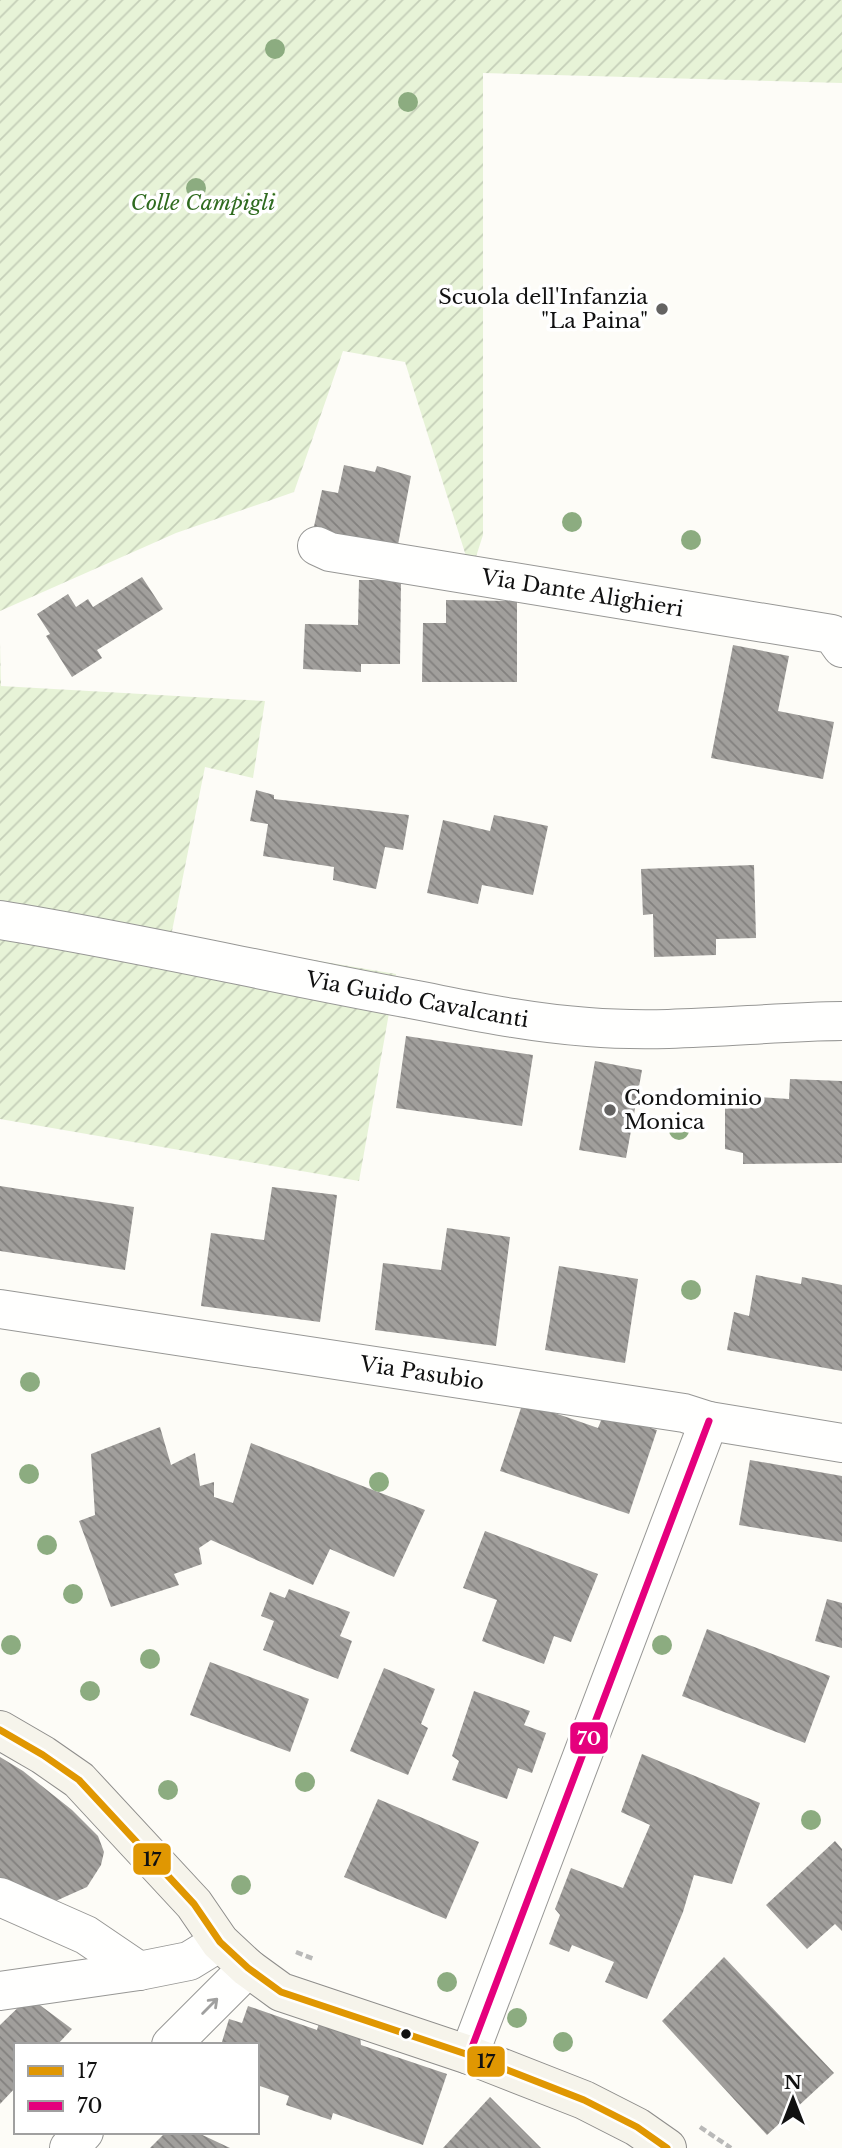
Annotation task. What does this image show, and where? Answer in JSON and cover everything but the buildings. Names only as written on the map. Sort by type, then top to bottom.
[{"type":"street","name":"Via Dante Alighieri","points":[[317,546],[357,556],[832,634],[842,648]]},
{"type":"street","name":"Via Guido Cavalcanti","points":[[0,920],[83,933],[340,986],[540,1022],[657,1030],[842,1021]]},
{"type":"street","name":"Via Pasubio","points":[[0,1308],[684,1413],[709,1421],[842,1443]]},
{"type":"street","points":[[469,2055],[709,1421]]},
{"type":"street","points":[[0,1730],[79,1780],[194,1904],[220,1942],[248,1968],[281,1992],[469,2055],[584,2099],[636,2127],[679,2134]]},
{"type":"street","points":[[0,1897],[86,1936],[139,1970]]},
{"type":"street","points":[[0,1991],[189,1961],[220,1942]]},
{"type":"street","points":[[174,2043],[248,1968]]},
{"type":"street","points":[[69,2148],[82,2134]]},
{"type":"path","points":[[285,1948],[324,1963]]},
{"type":"path","points":[[679,2134],[731,2148]]},
{"type":"green space","name":"Colle Campigli","points":[[0,0],[842,0],[842,83],[483,73],[483,535],[471,572],[405,362],[343,351],[294,492],[176,533],[0,611]]},
{"type":"green space","points":[[0,642],[1,686],[265,701],[253,778],[205,767],[171,936],[396,974],[359,1181],[0,1119]]},
{"type":"transit line","name":"70","points":[[469,2055],[709,1421]]},
{"type":"transit line","name":"17","points":[[0,1730],[79,1780],[194,1904],[220,1942],[248,1968],[281,1992],[469,2055],[584,2100],[637,2127],[667,2148]]},
{"type":"place","name":"Scuola dell'Infanzia \"La Paina\"","points":[[662,309]]},
{"type":"place","name":"Condominio Monica","points":[[610,1110]]}]
